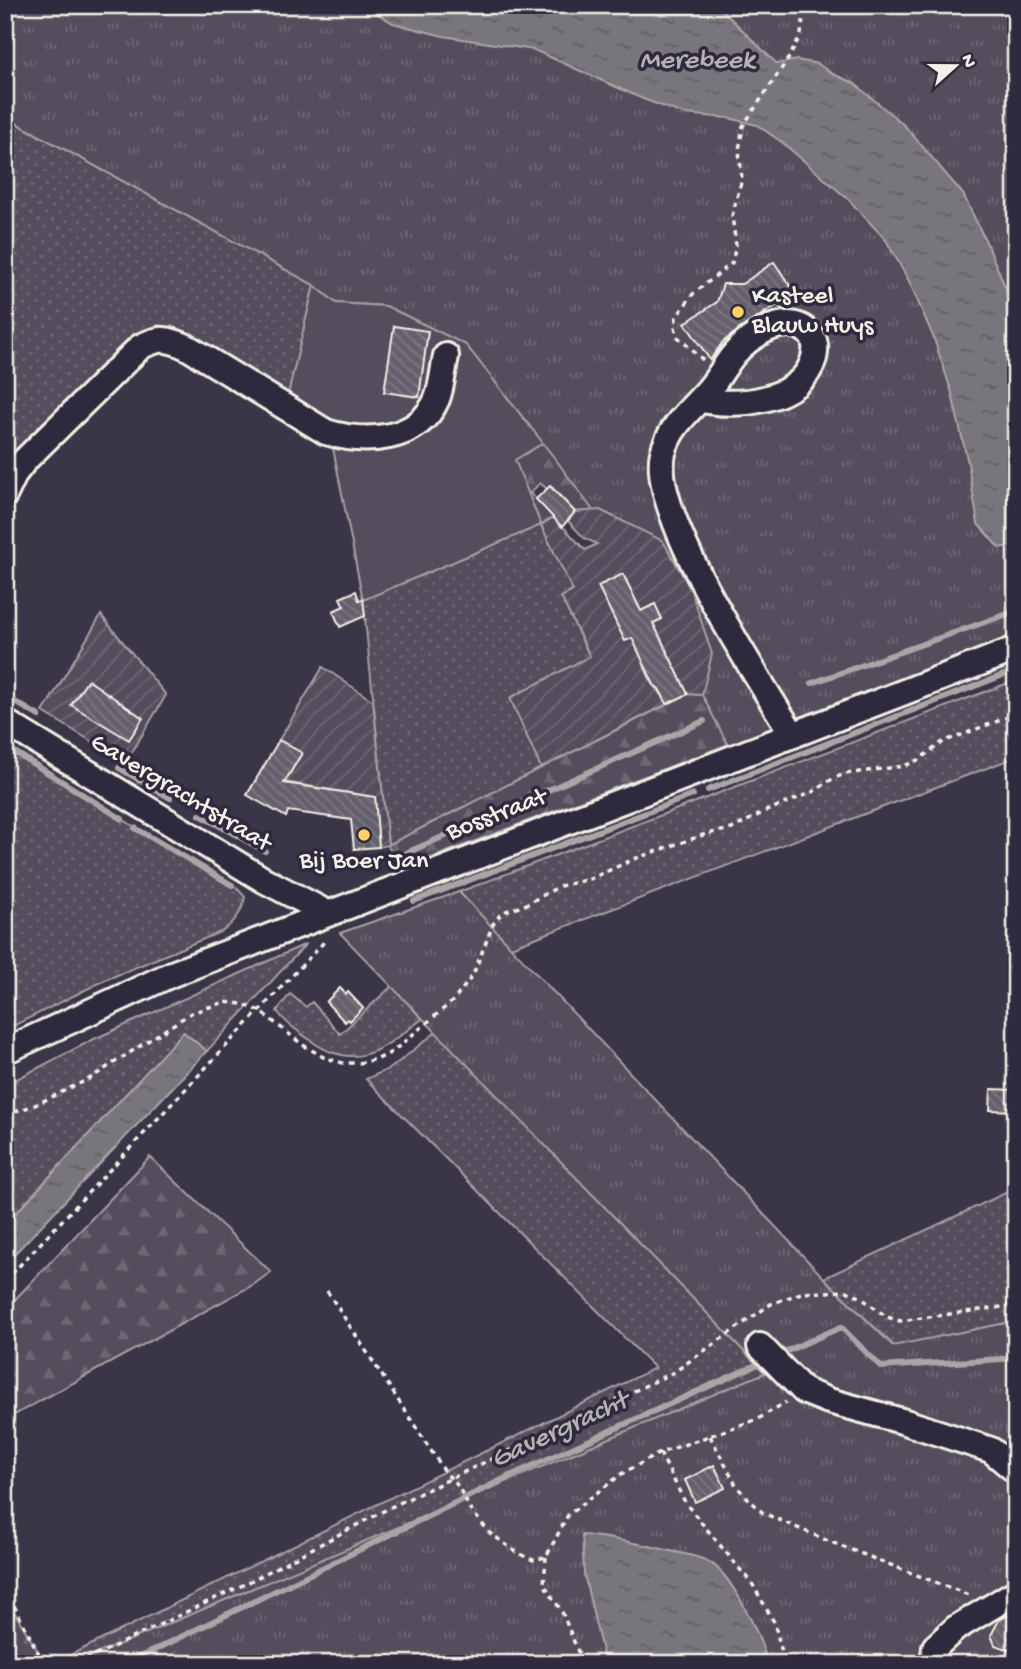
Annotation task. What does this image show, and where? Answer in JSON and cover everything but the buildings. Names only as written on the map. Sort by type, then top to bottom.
[{"type":"street","points":[[700,399],[715,404],[744,404],[770,397],[791,387],[813,365],[816,352],[813,336],[802,326],[786,323],[769,328],[750,339],[730,356],[700,399],[687,410],[662,455],[664,487],[700,579],[793,735]]},
{"type":"street","points":[[5,494],[25,460],[140,347],[154,340],[170,339],[187,347],[326,432],[343,437],[368,439],[394,436],[417,426],[430,412],[438,397],[446,356]]},
{"type":"street","name":"Bosstraat","points":[[5,1051],[172,974],[1016,649]]},
{"type":"street","name":"Gavergrachtstraat","points":[[5,722],[321,915]]},
{"type":"street","points":[[760,1346],[804,1391],[991,1450],[1016,1471]]},
{"type":"street","points":[[933,1664],[935,1647],[956,1628],[1016,1591]]},
{"type":"path","points":[[719,374],[678,337],[676,318],[693,294],[732,263],[736,246],[732,216],[742,179],[739,150],[743,126],[790,56],[801,34],[805,5]]},
{"type":"path","points":[[997,5],[1016,19]]},
{"type":"path","points":[[5,1115],[35,1105],[89,1079],[191,1013],[225,1002],[242,1004],[260,1011],[303,1045],[325,1058],[343,1063],[378,1059],[392,1052],[454,1000],[474,975],[493,924],[506,911],[523,906],[560,886],[590,879],[634,859],[706,834],[732,829],[766,811],[813,792],[834,778],[904,766],[918,760],[943,742],[1016,714]]},
{"type":"path","points":[[5,1281],[325,940],[321,915]]},
{"type":"path","points":[[327,1290],[450,1479],[458,1486],[470,1509],[490,1533],[516,1552],[533,1560],[545,1558]]},
{"type":"path","points":[[77,1664],[243,1584],[391,1507],[674,1372],[771,1304],[801,1293],[847,1291],[887,1317],[900,1321],[1016,1305]]},
{"type":"path","points":[[583,1664],[562,1612],[544,1584],[545,1558],[568,1515],[623,1473],[660,1453],[758,1419],[804,1391]]},
{"type":"path","points":[[710,1436],[737,1487],[763,1513],[993,1605]]},
{"type":"path","points":[[660,1453],[686,1504],[753,1585],[774,1622],[785,1664]]},
{"type":"path","points":[[5,1588],[44,1664]]},
{"type":"path","points":[[5,1596],[10,1598]]},
{"type":"green space","points":[[5,5],[1016,5],[1016,634],[728,745],[659,611],[603,524],[466,345],[386,306],[336,303],[314,285],[5,117]]},
{"type":"green space","points":[[5,117],[314,285],[287,399],[187,336],[159,325],[130,340],[5,465]]},
{"type":"green space","points":[[314,285],[336,303],[386,306],[466,345],[543,443],[515,460],[541,525],[363,600],[329,428],[287,399]]},
{"type":"green space","points":[[543,443],[1016,634],[397,871],[388,845],[688,694],[702,695],[600,510],[575,512],[551,486],[547,489],[540,483],[530,493],[554,517],[541,525],[514,459]]},
{"type":"green space","points":[[600,510],[663,541],[691,590],[712,654],[702,695],[688,694],[653,623],[662,619],[654,604],[641,611],[623,574],[599,586],[625,641],[641,634],[645,667],[667,704],[541,768],[510,698],[590,656],[561,597],[573,591],[541,525],[554,517],[585,550],[597,544],[584,538],[568,521],[575,512]]},
{"type":"green space","points":[[541,525],[573,591],[561,597],[590,657],[510,698],[541,768],[388,845],[363,599]]},
{"type":"green space","points":[[101,615],[166,695],[126,762],[43,712]]},
{"type":"green space","points":[[323,667],[373,701],[388,845],[379,847],[375,797],[285,782],[302,753],[279,740]]},
{"type":"green space","points":[[1016,680],[1016,757],[511,947],[459,892]]},
{"type":"green space","points":[[5,749],[237,888],[245,897],[237,916],[223,931],[105,980],[5,1030]]},
{"type":"green space","points":[[459,892],[824,1278],[893,1346],[1016,1321],[1016,1664],[73,1664],[765,1373],[340,933]]},
{"type":"green space","points":[[306,944],[207,1051],[184,1032],[5,1225],[5,1085],[92,1040]]},
{"type":"green space","points":[[392,986],[422,1019],[382,1047],[356,1056],[326,1050],[292,1027],[277,1011],[290,994],[306,1007],[312,1002],[340,1034]]},
{"type":"green space","points":[[436,1032],[765,1373],[73,1664],[66,1664],[64,1658],[655,1368],[366,1079],[391,1068]]},
{"type":"green space","points":[[150,1157],[271,1272],[253,1285],[5,1420],[5,1310]]},
{"type":"green space","points":[[1016,1188],[1016,1321],[894,1346],[824,1278]]},
{"type":"green space","points":[[5,1597],[46,1664],[5,1664]]},
{"type":"water","name":"Merebeek","points":[[363,5],[717,5],[777,64],[797,60],[818,64],[854,83],[905,126],[963,194],[1016,312],[1016,545],[999,548],[978,524],[968,463],[951,390],[933,336],[909,281],[886,240],[849,200],[783,143],[757,125],[729,118],[684,114],[643,99],[534,50],[443,36],[393,23]]},
{"type":"water","points":[[183,1032],[207,1051],[5,1264],[5,1225]]},
{"type":"water","points":[[582,1535],[635,1543],[709,1562],[727,1579],[745,1608],[767,1664],[605,1664],[584,1574]]},
{"type":"waterway","points":[[812,683],[1016,611]]},
{"type":"waterway","points":[[708,790],[1016,670]]},
{"type":"waterway","points":[[5,696],[39,716]]},
{"type":"waterway","points":[[395,858],[704,721]]},
{"type":"waterway","points":[[5,746],[122,819]]},
{"type":"waterway","points":[[119,768],[170,798]]},
{"type":"waterway","points":[[414,901],[693,795]]},
{"type":"waterway","points":[[200,815],[265,851]]},
{"type":"waterway","points":[[135,828],[232,885]]},
{"type":"waterway","name":"Gavergracht","points":[[778,1355],[841,1327],[881,1367],[1016,1358]]},
{"type":"waterway","name":"Gavergracht","points":[[126,1664],[510,1476],[765,1361]]},
{"type":"place","name":"Kasteel Blauw Huys","points":[[738,312]]},
{"type":"place","name":"Bij Boer Jan","points":[[364,835]]}]
